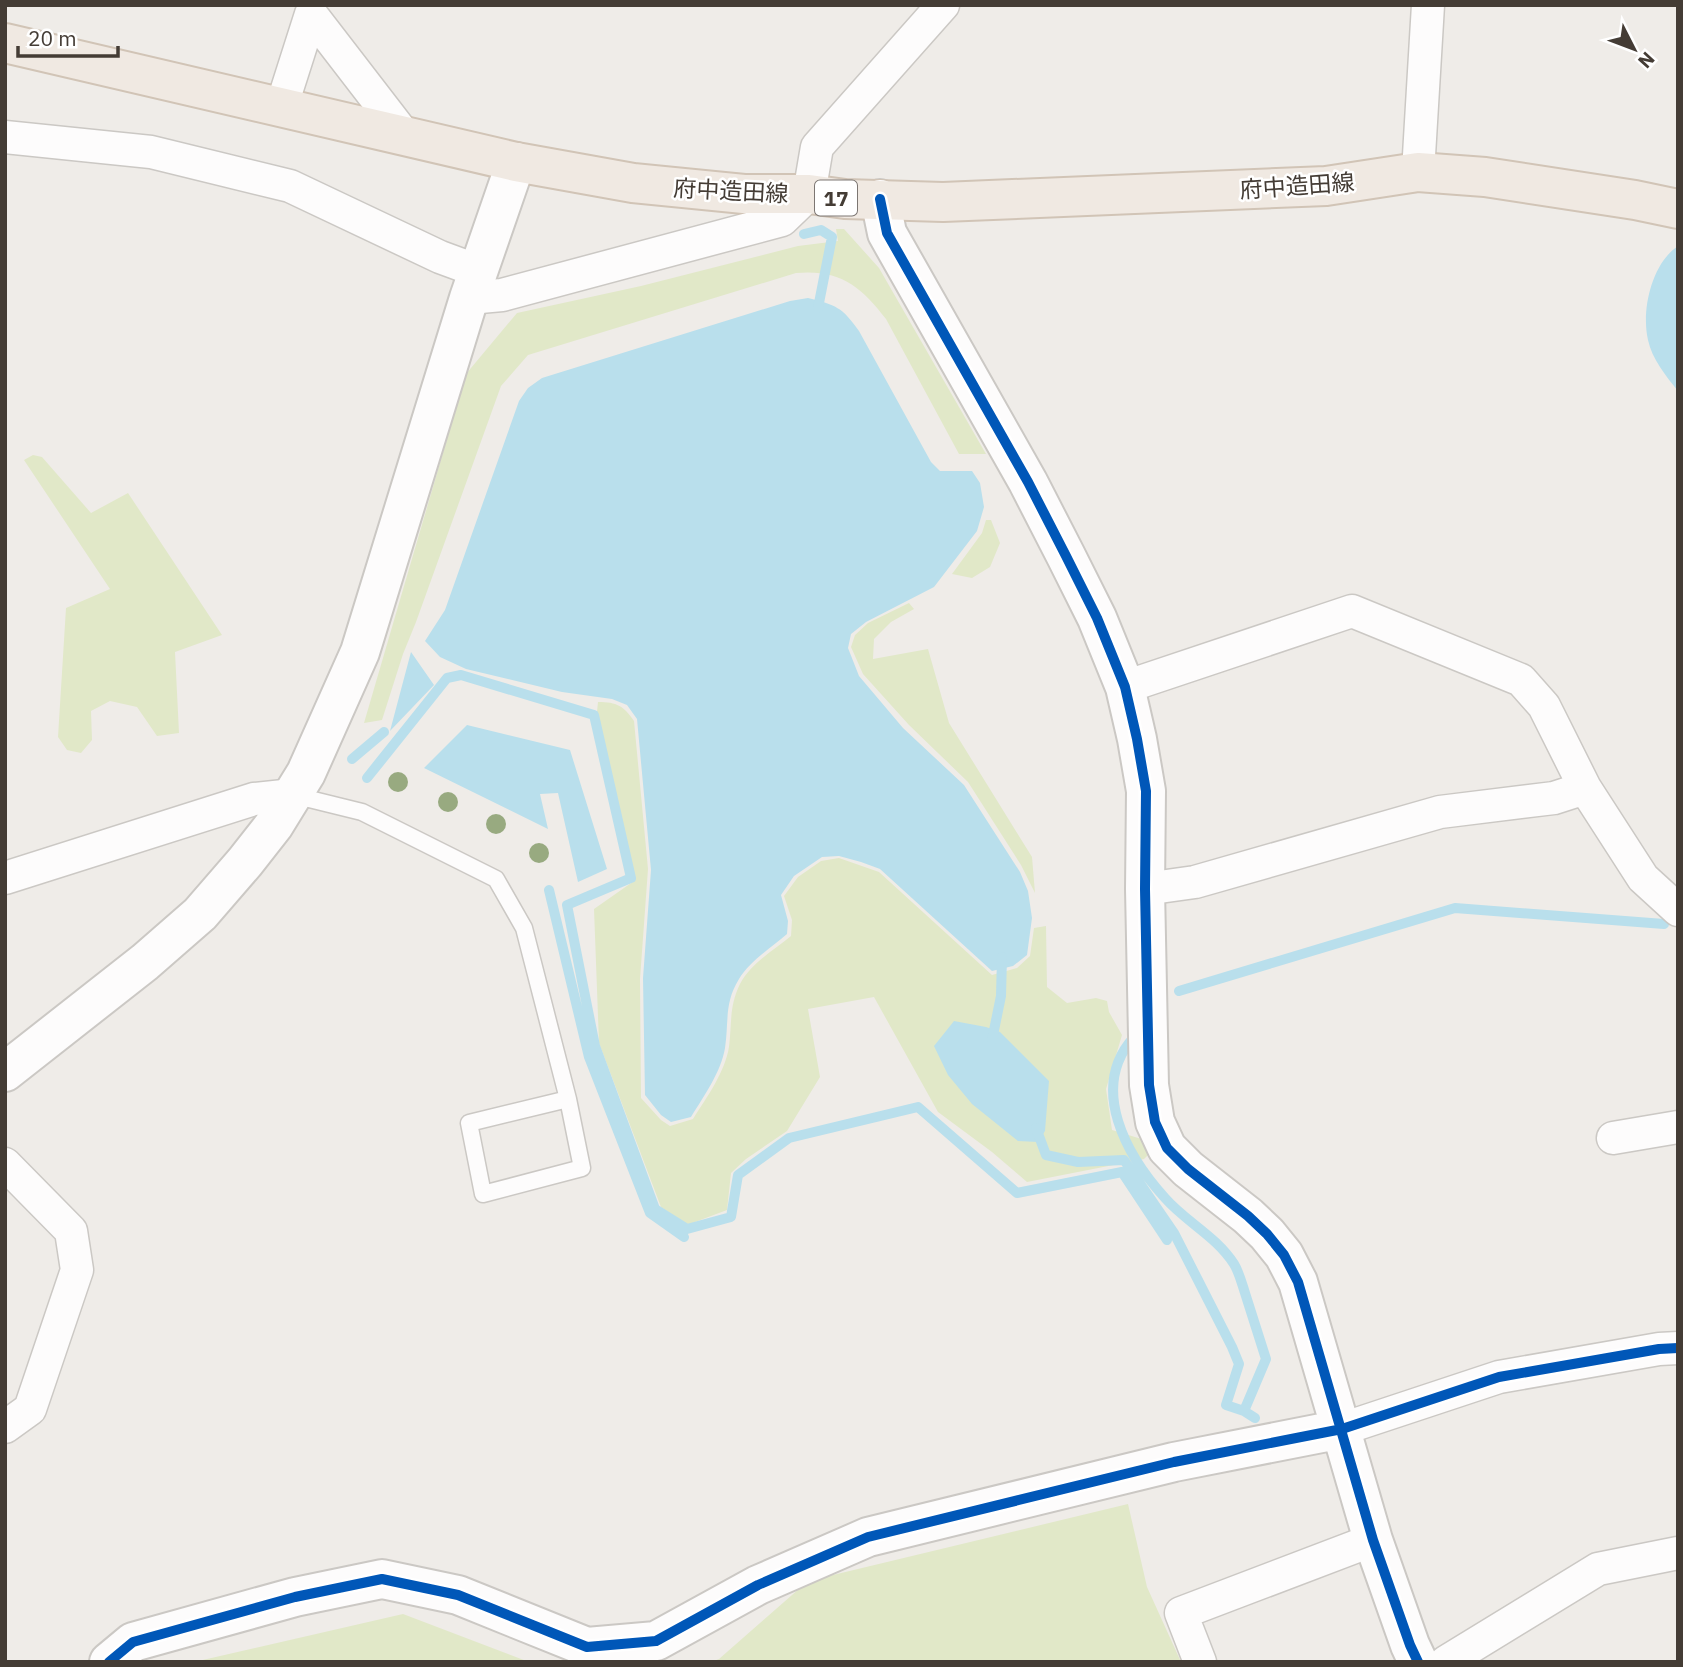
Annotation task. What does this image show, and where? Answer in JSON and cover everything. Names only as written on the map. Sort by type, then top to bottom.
[{"type":"main road","name":"府中造田線","points":[[5,43],[516,162],[633,183],[744,194],[809,194],[845,199],[943,202],[1326,186],[1418,172],[1485,177],[1678,209]]},
{"type":"street","points":[[5,137],[150,152],[290,186],[440,257],[474,284],[502,295],[782,220],[809,194],[817,147],[943,5]]},
{"type":"street","points":[[1418,172],[1428,5]]},
{"type":"street","points":[[281,107],[306,10]]},
{"type":"street","points":[[306,10],[405,136]]},
{"type":"street","points":[[5,1072],[145,962],[200,914],[275,825],[306,773],[360,652],[474,284],[516,162]]},
{"type":"street","points":[[880,199],[887,233],[1028,482],[1097,618],[1125,687],[1146,791],[1149,1085],[1155,1122],[1167,1148],[1188,1169],[1248,1216],[1284,1255],[1298,1282],[1373,1541],[1418,1662]]},
{"type":"street","points":[[1125,687],[1352,611],[1521,680],[1544,706],[1586,788],[1643,877],[1678,910]]},
{"type":"street","points":[[1145,889],[1195,882],[1440,812],[1553,798],[1586,788]]},
{"type":"street","points":[[5,878],[254,799],[293,795]]},
{"type":"street","points":[[1613,1138],[1678,1127]]},
{"type":"street","points":[[5,1164],[71,1231],[77,1270],[30,1409],[5,1427]]},
{"type":"street","points":[[109,1662],[133,1642],[295,1597],[382,1579],[458,1595],[586,1647],[656,1641],[758,1585],[868,1537],[1174,1462],[1342,1429],[1499,1377],[1678,1348]]},
{"type":"street","points":[[1200,1662],[1181,1613],[1373,1541]]},
{"type":"street","points":[[1446,1662],[1598,1569],[1678,1553]]},
{"type":"lane","points":[[293,795],[362,812],[496,879],[524,928],[568,1098],[582,1168],[483,1194],[469,1123],[568,1098]]},
{"type":"green space","points":[[836,229],[844,229],[879,268],[986,454],[959,454],[886,319],[858,289],[837,277],[825,274],[796,273],[528,355],[501,386],[403,654],[382,720],[364,723],[466,374],[517,313],[641,286],[798,246],[838,241]]},
{"type":"green space","points":[[33,455],[42,457],[91,513],[128,493],[222,635],[175,652],[179,733],[157,736],[137,707],[110,701],[91,711],[92,740],[81,753],[67,750],[58,737],[66,608],[110,589],[24,460]]},
{"type":"green space","points":[[986,520],[991,520],[1000,543],[990,567],[972,578],[952,574],[982,533]]},
{"type":"green space","points":[[909,603],[914,609],[891,622],[874,639],[873,659],[928,649],[949,723],[1032,857],[1035,893],[1021,865],[968,782],[909,725],[863,674],[851,647],[855,635],[868,623]]},
{"type":"green space","points":[[598,702],[619,706],[634,721],[648,869],[640,979],[641,1098],[661,1120],[670,1126],[693,1119],[724,1066],[729,1047],[732,1007],[740,984],[756,963],[791,936],[792,920],[784,896],[798,877],[821,861],[839,858],[879,872],[992,975],[1017,968],[1030,956],[1034,928],[1046,926],[1047,987],[1067,1003],[1096,998],[1107,1001],[1109,1012],[1122,1035],[1106,1089],[1112,1130],[1148,1141],[1151,1152],[1144,1159],[1027,1182],[938,1112],[874,997],[808,1009],[820,1077],[787,1131],[746,1159],[731,1173],[727,1210],[687,1225],[661,1207],[599,1043],[594,909],[634,881],[597,712]]},
{"type":"green space","points":[[1128,1504],[1147,1587],[1181,1662],[711,1662],[719,1659],[808,1581]]},
{"type":"green space","points":[[403,1614],[529,1662],[194,1662]]},
{"type":"water","points":[[1678,246],[1678,391],[1653,354],[1648,340],[1646,315],[1655,275],[1661,264]]},
{"type":"water","points":[[808,298],[838,308],[859,331],[931,462],[940,471],[972,471],[980,483],[984,507],[977,531],[934,587],[866,622],[851,634],[848,648],[859,676],[903,728],[964,785],[1020,872],[1028,891],[1032,918],[1027,955],[1013,966],[992,971],[880,869],[839,856],[822,857],[794,876],[781,895],[788,921],[787,934],[755,961],[739,979],[731,996],[725,1048],[716,1075],[691,1117],[671,1122],[661,1115],[645,1095],[643,978],[651,870],[637,719],[627,705],[612,699],[562,692],[466,669],[440,657],[425,641],[445,610],[519,401],[528,388],[542,378],[790,301]]},
{"type":"water","points":[[411,652],[434,685],[390,731]]},
{"type":"water","points":[[467,725],[570,750],[607,869],[578,882],[558,793],[540,794],[548,829],[424,768]]},
{"type":"water","points":[[954,1021],[1000,1032],[1049,1081],[1045,1131],[1038,1142],[1018,1141],[972,1104],[948,1075],[934,1046]]},
{"type":"waterway","points":[[804,234],[821,230],[832,237],[818,308]]},
{"type":"waterway","points":[[367,778],[447,678],[461,675],[594,715],[631,878],[567,905],[595,1046],[655,1209],[687,1229],[731,1217],[738,1175],[789,1138],[918,1107],[1017,1193],[1122,1172],[1167,1240]]},
{"type":"waterway","points":[[352,759],[384,732]]},
{"type":"waterway","points":[[549,890],[589,1057],[650,1213],[684,1237]]},
{"type":"waterway","points":[[1179,991],[1455,908],[1664,924]]},
{"type":"waterway","points":[[992,1040],[1001,996],[1002,957]]},
{"type":"waterway","points":[[1134,1037],[1121,1057],[1114,1078],[1118,1121],[1126,1142],[1151,1181],[1173,1207],[1219,1245],[1234,1264],[1266,1359],[1244,1411],[1255,1418]]},
{"type":"waterway","points":[[1036,1128],[1046,1155],[1078,1162],[1124,1160],[1174,1233],[1232,1347],[1239,1364],[1226,1405],[1244,1411]]},
{"type":"cycle path","points":[[880,199],[887,233],[1028,482],[1097,618],[1125,687],[1146,791],[1149,1085],[1155,1122],[1167,1148],[1188,1169],[1267,1234],[1284,1255],[1298,1282],[1373,1540],[1418,1662]]},
{"type":"cycle path","points":[[109,1662],[133,1642],[295,1597],[382,1579],[458,1595],[587,1647],[656,1641],[758,1585],[868,1537],[1174,1462],[1342,1429],[1499,1377],[1678,1348]]}]
